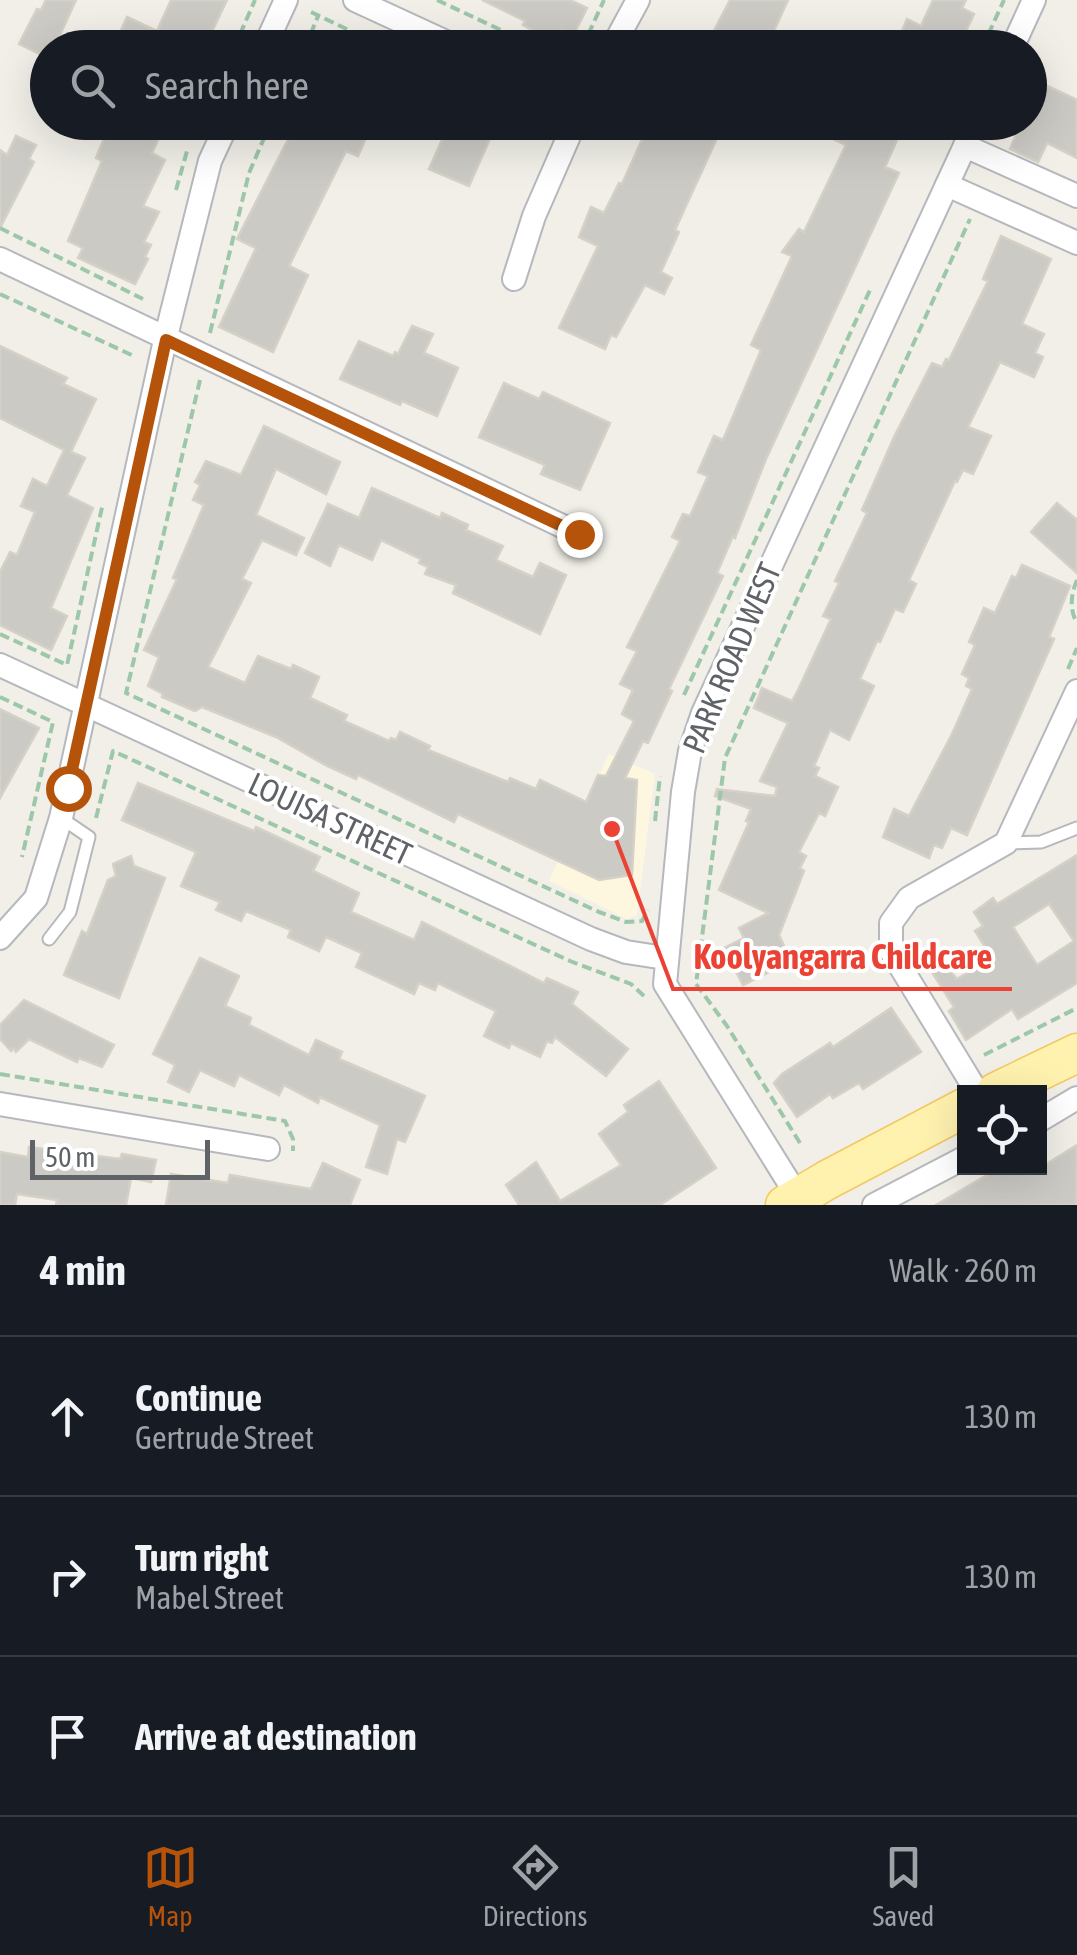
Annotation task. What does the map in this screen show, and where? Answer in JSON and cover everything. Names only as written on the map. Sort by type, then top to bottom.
[{"type":"main road","points":[[1011,1085],[1077,1053]]},
{"type":"main road","points":[[792,1201],[957,1112]]},
{"type":"street","points":[[272,30],[286,0]]},
{"type":"street","points":[[355,0],[420,30]]},
{"type":"street","points":[[622,30],[638,0]]},
{"type":"street","points":[[1020,30],[1034,0]]},
{"type":"street","points":[[0,938],[36,898],[61,818],[166,340],[210,161],[220,140]]},
{"type":"street","points":[[514,279],[534,216],[567,140]]},
{"type":"street","name":"PARK ROAD WEST","points":[[792,1201],[665,984],[683,792],[696,730],[968,140]]},
{"type":"street","points":[[965,146],[1077,196]]},
{"type":"street","points":[[947,185],[1077,243]]},
{"type":"street","points":[[0,259],[579,534]]},
{"type":"street","name":"LOUISA STREET","points":[[0,664],[591,939],[626,952],[665,958]]},
{"type":"street","points":[[974,1085],[891,950],[891,923],[909,898],[1006,843],[1077,691]]},
{"type":"street","points":[[1047,1116],[1077,1098]]},
{"type":"street","points":[[0,1104],[268,1149]]},
{"type":"street","points":[[874,1205],[957,1162]]},
{"type":"lane","points":[[49,938],[70,912],[90,837],[61,818]]},
{"type":"lane","points":[[1006,843],[1041,842],[1077,828]]},
{"type":"path","points":[[242,30],[256,0]]},
{"type":"path","points":[[438,0],[502,30]]},
{"type":"path","points":[[590,30],[604,0]]},
{"type":"path","points":[[990,30],[1004,0]]},
{"type":"path","points":[[311,12],[348,30]]},
{"type":"path","points":[[312,30],[318,16]]},
{"type":"path","points":[[176,194],[192,140]]},
{"type":"path","points":[[208,342],[249,173],[264,140]]},
{"type":"path","points":[[800,1143],[696,984],[725,758],[976,206]]},
{"type":"path","points":[[0,228],[136,293],[150,304]]},
{"type":"path","points":[[680,708],[689,678],[870,289]]},
{"type":"path","points":[[0,294],[136,357]]},
{"type":"path","points":[[200,378],[126,693],[599,912],[635,922],[642,921],[648,909]]},
{"type":"path","points":[[0,634],[67,666],[106,492]]},
{"type":"path","points":[[1077,580],[1071,594],[1077,622]]},
{"type":"path","points":[[0,697],[53,722],[21,864]]},
{"type":"path","points":[[90,837],[113,751],[570,961],[632,984],[648,1000]]},
{"type":"path","points":[[654,822],[661,771]]},
{"type":"path","points":[[635,922],[635,932]]},
{"type":"path","points":[[961,1064],[1077,1008]]},
{"type":"shaded area","points":[[609,754],[655,774],[637,915],[627,919],[549,881]]},
{"type":"building","points":[[46,0],[76,0],[62,30],[30,30],[30,49],[19,44],[37,9],[41,10]]},
{"type":"building","points":[[171,0],[227,0],[213,30],[157,30]]},
{"type":"building","points":[[482,0],[570,0],[587,8],[576,30],[532,30],[523,25],[525,21]]},
{"type":"building","points":[[730,0],[788,0],[774,30],[714,30]]},
{"type":"building","points":[[933,0],[966,0],[962,8],[974,14],[966,30],[902,30],[907,19],[921,26]]},
{"type":"building","points":[[127,17],[155,30],[121,30]]},
{"type":"building","points":[[1047,86],[1077,100],[1077,158],[1047,143],[1038,162],[1010,149],[1014,140],[1047,140]]},
{"type":"building","points":[[16,136],[36,145],[29,159],[34,162],[0,228],[0,150],[7,155]]},
{"type":"building","points":[[104,140],[158,140],[152,153],[165,160],[143,206],[159,212],[144,242],[151,245],[145,257],[148,259],[135,284],[78,258],[83,248],[68,241],[102,161],[96,158]]},
{"type":"building","points":[[288,140],[365,140],[358,156],[346,151],[289,266],[308,275],[273,352],[219,327],[256,248],[237,239]]},
{"type":"building","points":[[442,140],[489,140],[469,186],[429,169]]},
{"type":"building","points":[[642,140],[716,140],[675,230],[679,232],[661,272],[672,278],[664,294],[645,285],[605,349],[559,328],[598,246],[579,237],[591,207],[604,213],[619,183],[622,184]]},
{"type":"building","points":[[835,140],[897,140],[885,167],[899,173],[766,459],[717,573],[723,576],[669,689],[672,691],[648,743],[643,741],[625,778],[637,780],[632,875],[599,880],[458,814],[454,822],[358,775],[356,779],[327,766],[276,737],[202,707],[195,711],[162,697],[148,686],[159,657],[144,650],[177,579],[173,578],[204,505],[193,500],[200,485],[195,482],[206,461],[241,475],[264,426],[340,462],[326,494],[276,469],[256,515],[304,538],[296,555],[262,540],[242,579],[251,583],[208,667],[245,683],[258,656],[291,669],[293,665],[319,677],[310,698],[347,715],[344,721],[389,741],[396,740],[400,732],[430,746],[428,750],[508,782],[510,778],[536,789],[540,780],[586,802],[598,775],[606,776],[634,721],[622,714],[633,690],[620,684],[637,651],[627,647],[680,541],[672,537],[683,514],[690,516],[708,476],[698,472],[714,436],[723,440],[761,350],[751,345],[792,256],[782,252],[799,229],[804,232],[846,145]]},
{"type":"building","points":[[1001,236],[1051,259],[1022,324],[1044,334],[1035,353],[1043,357],[1034,377],[1000,362],[968,427],[991,436],[973,474],[963,470],[955,481],[909,580],[916,584],[903,612],[895,609],[880,642],[877,641],[860,679],[874,686],[849,740],[830,730],[814,766],[819,768],[815,776],[838,787],[825,816],[819,813],[799,852],[806,856],[800,868],[804,871],[779,935],[791,961],[743,985],[724,948],[744,938],[739,928],[768,913],[719,890],[751,809],[715,796],[717,789],[775,796],[777,787],[760,781],[788,723],[754,708],[762,688],[792,701],[798,690],[831,619],[823,616],[839,583],[835,581],[867,513],[862,510],[894,437],[932,363],[942,367],[949,360],[988,281],[983,279]]},
{"type":"building","points":[[412,326],[433,334],[424,353],[458,368],[437,416],[340,379],[359,341],[393,356],[398,354]]},
{"type":"building","points":[[0,346],[67,378],[63,384],[96,399],[71,452],[85,458],[67,495],[93,508],[51,608],[67,616],[51,650],[0,625],[0,572],[10,552],[17,555],[35,512],[21,506],[33,479],[47,486],[64,450],[0,418]]},
{"type":"building","points":[[504,383],[539,399],[543,392],[610,423],[580,490],[541,474],[545,465],[479,437]]},
{"type":"building","points":[[372,488],[440,518],[442,513],[468,525],[466,530],[503,546],[496,560],[533,577],[540,563],[566,575],[540,634],[453,593],[456,585],[425,574],[428,567],[419,563],[421,559],[381,540],[372,560],[339,545],[330,566],[305,553],[328,504],[359,518]]},
{"type":"building","points":[[1057,503],[1077,520],[1077,573],[1031,532]]},
{"type":"building","points":[[1022,565],[1070,586],[1049,637],[1054,639],[967,835],[951,828],[942,848],[934,845],[929,858],[883,837],[894,809],[909,816],[952,734],[972,689],[966,686],[969,678],[962,674],[975,645],[969,642],[984,608],[995,613],[1012,576],[1016,578]]},
{"type":"building","points":[[0,709],[39,728],[0,798]]},
{"type":"building","points":[[138,783],[254,831],[256,827],[320,857],[313,871],[359,893],[351,912],[414,940],[422,922],[544,983],[547,978],[578,992],[572,1004],[628,1049],[606,1076],[555,1037],[552,1043],[547,1041],[540,1057],[511,1043],[509,1048],[484,1036],[496,1011],[438,983],[435,990],[419,983],[414,994],[356,967],[362,953],[326,937],[319,951],[288,937],[291,930],[246,911],[241,921],[216,910],[220,902],[181,886],[196,852],[122,820]]},
{"type":"building","points":[[1077,855],[1077,983],[1018,1019],[1012,1009],[966,1040],[949,1011],[954,1007],[920,953],[929,946],[957,979],[992,958],[975,931],[983,926],[974,912],[993,898],[997,904]],"holes":[[[1049,904],[1074,941],[1037,965],[1013,927]]]},
{"type":"building","points":[[131,856],[134,866],[165,878],[119,998],[64,975],[82,931],[87,934],[108,880],[116,876],[113,864]]},
{"type":"building","points":[[200,958],[239,976],[225,1006],[251,1018],[249,1025],[309,1055],[316,1040],[342,1052],[339,1059],[425,1096],[405,1142],[397,1139],[387,1174],[366,1167],[380,1125],[320,1097],[318,1103],[284,1085],[279,1095],[239,1075],[234,1086],[200,1070],[189,1092],[168,1082],[175,1065],[153,1054]]},
{"type":"building","points":[[24,1000],[114,1045],[102,1067],[79,1058],[77,1062],[29,1039],[16,1052],[14,1048],[11,1051],[0,1039],[0,1025]]},
{"type":"building","points":[[891,1008],[921,1052],[863,1089],[859,1083],[833,1098],[830,1094],[797,1117],[774,1083],[830,1043],[833,1047]]},
{"type":"building","points":[[659,1081],[716,1168],[660,1205],[519,1205],[506,1185],[536,1162],[560,1201],[621,1165],[599,1134],[628,1112],[624,1105]]},
{"type":"building","points":[[1077,1145],[1077,1205],[936,1205],[987,1175],[1047,1175],[1047,1164]]},
{"type":"building","points":[[29,1147],[156,1160],[151,1182],[131,1178],[126,1205],[56,1205],[57,1200],[17,1194],[15,1205],[0,1205],[0,1152],[28,1157]]},
{"type":"building","points":[[323,1163],[360,1180],[350,1205],[166,1205],[171,1174],[228,1183],[230,1175],[311,1189]]},
{"type":"place","name":"Koolyangarra Childcare","points":[[612,829]]},
{"type":"route","points":[[68,788],[166,340],[579,534]]}]
